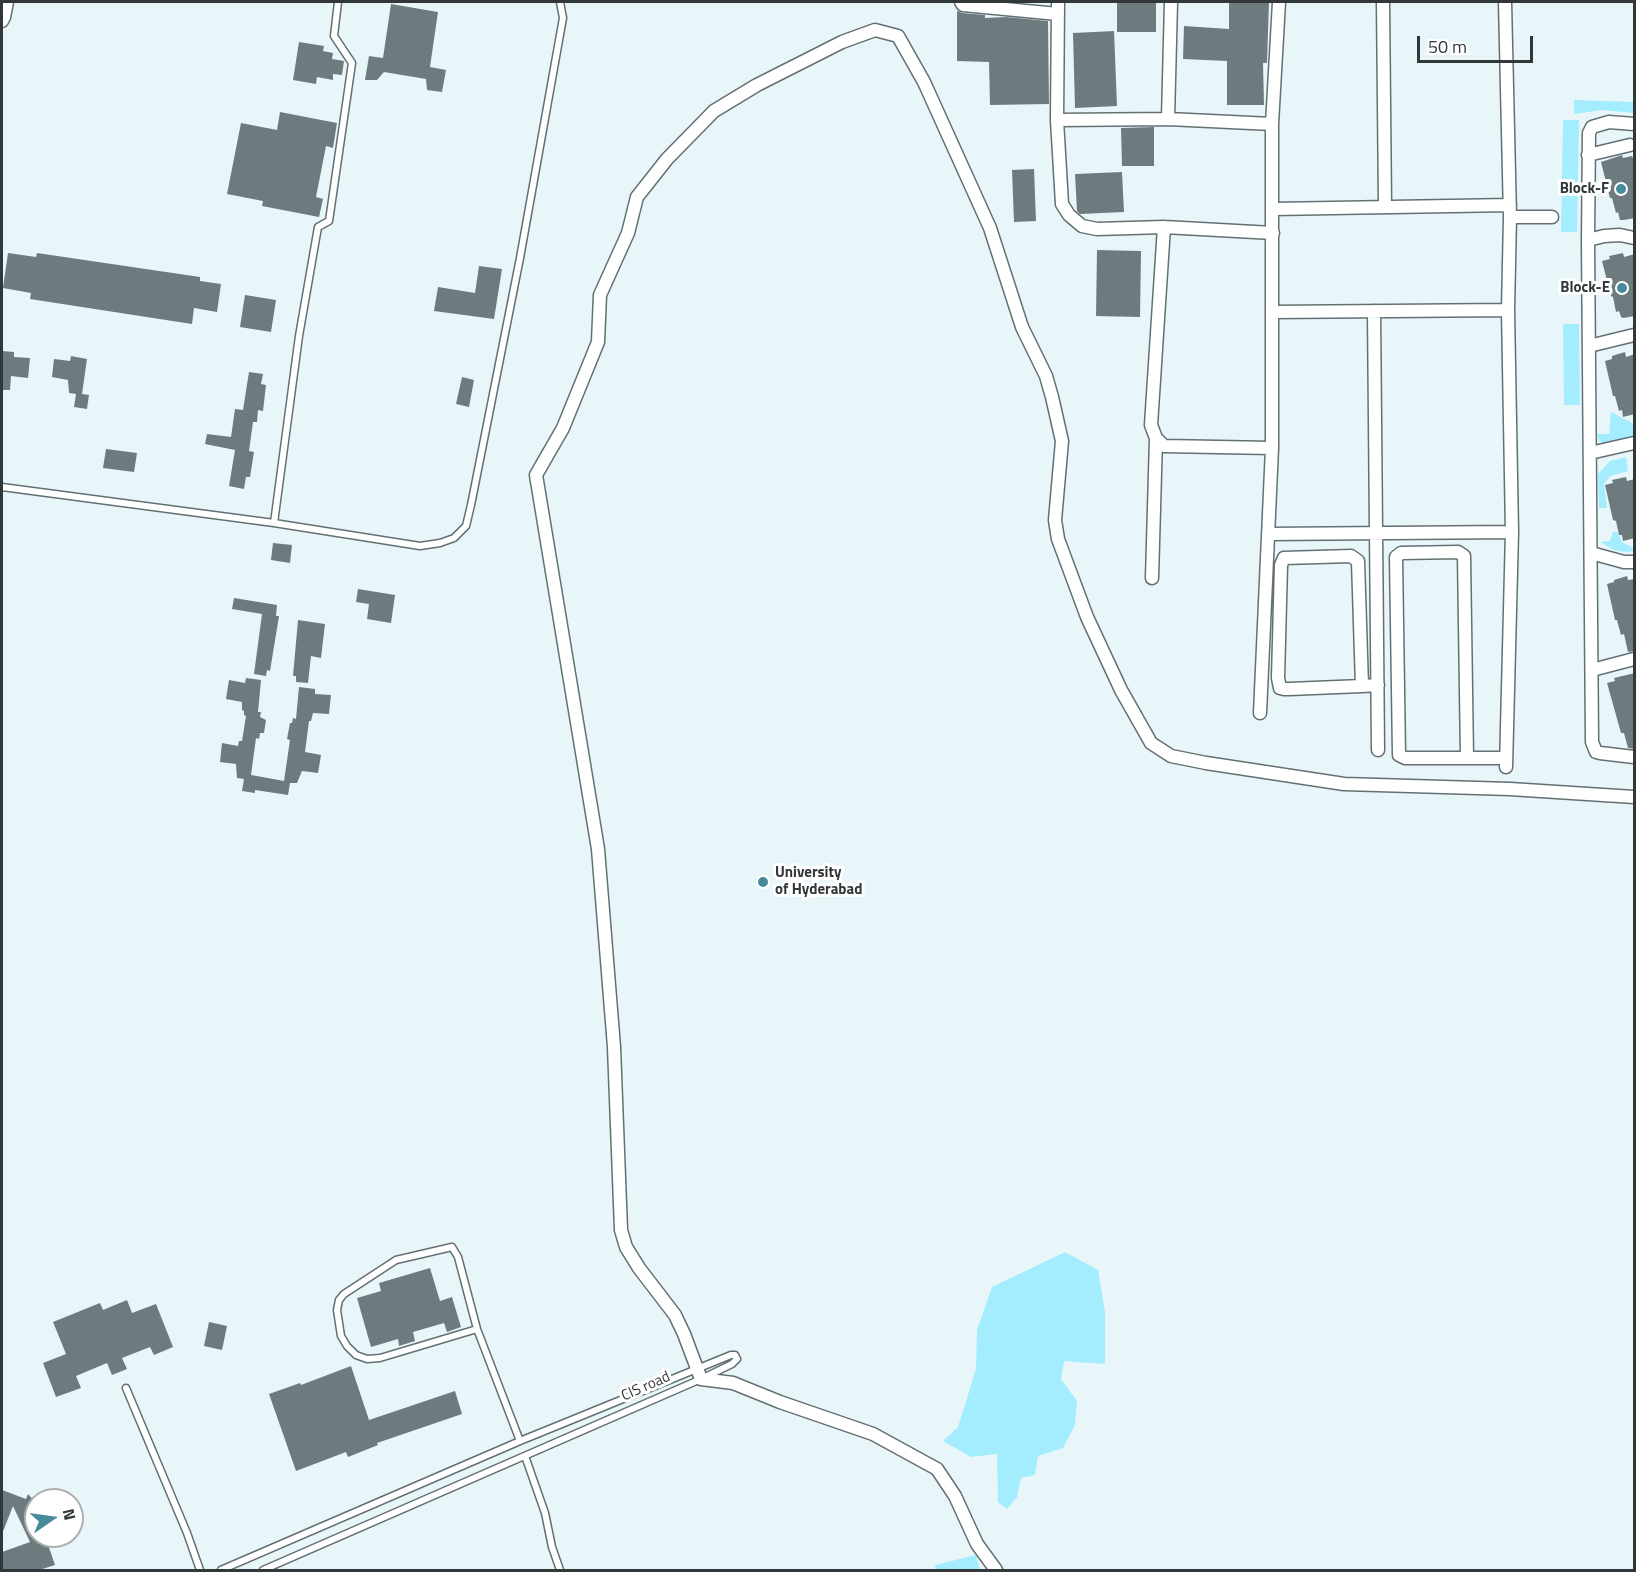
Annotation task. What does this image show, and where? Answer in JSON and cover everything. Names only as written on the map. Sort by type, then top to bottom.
[{"type":"street","points":[[2,21],[7,2]]},
{"type":"street","points":[[961,2],[963,5],[1058,8],[1057,120],[1062,204],[1069,215],[1082,226],[1097,229],[1164,227],[1273,233]]},
{"type":"street","points":[[1168,119],[1171,2]]},
{"type":"street","points":[[1260,713],[1272,448],[1272,124],[1279,2]]},
{"type":"street","points":[[1383,2],[1384,206]]},
{"type":"street","points":[[1467,758],[1464,556],[1458,552],[1401,553],[1396,557],[1398,753],[1400,757],[1405,759],[1467,758],[1506,762],[1512,532],[1508,310],[1510,211],[1505,2]]},
{"type":"street","points":[[996,1570],[977,1544],[955,1496],[938,1469],[873,1434],[733,1383],[699,1374],[675,1315],[639,1268],[626,1247],[621,1230],[614,1047],[598,849],[536,476],[563,428],[598,342],[600,295],[628,233],[637,197],[667,159],[714,111],[757,85],[842,42],[875,30],[898,36],[924,82],[990,228],[1022,327],[1046,376],[1062,441],[1056,520],[1058,539],[1087,617],[1121,690],[1151,743],[1171,756],[1344,784],[1510,789],[1635,797]]},
{"type":"street","points":[[1057,120],[1168,119],[1272,124]]},
{"type":"street","points":[[1635,124],[1609,122],[1592,127],[1589,133],[1588,155],[1593,747],[1600,753],[1635,757]]},
{"type":"street","points":[[1588,155],[1630,145]]},
{"type":"street","points":[[1272,208],[1384,206],[1510,211],[1552,217]]},
{"type":"street","points":[[1152,578],[1156,438],[1151,425],[1164,227]]},
{"type":"street","points":[[1588,240],[1620,235],[1635,238]]},
{"type":"street","points":[[1272,312],[1508,310]]},
{"type":"street","points":[[1374,311],[1378,750]]},
{"type":"street","points":[[1588,346],[1635,335]]},
{"type":"street","points":[[1156,438],[1164,446],[1272,448]]},
{"type":"street","points":[[1590,453],[1635,443]]},
{"type":"street","points":[[1268,534],[1512,532]]},
{"type":"street","points":[[1591,553],[1635,562]]},
{"type":"street","points":[[1362,686],[1358,561],[1351,556],[1284,558],[1281,565],[1278,678],[1280,688],[1378,686]]},
{"type":"street","points":[[1592,670],[1635,659]]},
{"type":"lane","points":[[274,523],[299,336],[318,227],[329,221],[352,63],[334,36],[338,2]]},
{"type":"lane","points":[[2,487],[274,523],[420,546],[454,538],[466,526],[519,258],[563,18],[560,2]]},
{"type":"lane","points":[[477,1329],[380,1358],[367,1359],[346,1346],[341,1336],[337,1310],[339,1300],[344,1294],[387,1264],[452,1248],[458,1257],[477,1329],[520,1441]]},
{"type":"lane","points":[[221,1570],[520,1441],[699,1374],[732,1364],[737,1359],[735,1355],[731,1355],[699,1374]]},
{"type":"lane","name":"CIS road","points":[[263,1570],[525,1456],[699,1374]]},
{"type":"lane","points":[[126,1388],[187,1533],[200,1570]]},
{"type":"lane","points":[[525,1456],[545,1513],[552,1547],[560,1570]]},
{"type":"shaded area","points":[[1574,100],[1634,102],[1634,113],[1602,110],[1574,114]]},
{"type":"shaded area","points":[[1563,120],[1579,120],[1577,232],[1561,232]]},
{"type":"shaded area","points":[[1563,324],[1579,324],[1580,405],[1564,405]]},
{"type":"shaded area","points":[[1611,412],[1634,424],[1634,436],[1605,444],[1599,441],[1597,434],[1609,434]]},
{"type":"shaded area","points":[[1626,457],[1628,471],[1610,476],[1604,484],[1607,508],[1599,508],[1598,474],[1610,461]]},
{"type":"shaded area","points":[[1613,532],[1617,532],[1623,543],[1634,548],[1634,551],[1614,550],[1600,542],[1610,541]]},
{"type":"shaded area","points":[[1065,1252],[1098,1270],[1105,1312],[1105,1364],[1064,1361],[1061,1379],[1077,1401],[1075,1425],[1063,1448],[1038,1456],[1035,1475],[1021,1478],[1017,1497],[1007,1509],[998,1502],[997,1454],[971,1457],[943,1441],[958,1427],[976,1369],[977,1330],[992,1287]]},
{"type":"shaded area","points":[[976,1555],[980,1570],[936,1570],[935,1565]]},
{"type":"building","points":[[1117,2],[1156,2],[1156,32],[1117,32]]},
{"type":"building","points":[[1229,2],[1269,2],[1267,63],[1263,63],[1264,105],[1227,105],[1227,61],[1183,59],[1184,26],[1229,29]]},
{"type":"building","points":[[391,4],[438,12],[430,67],[446,70],[442,92],[427,90],[426,79],[384,72],[377,80],[365,80],[369,56],[383,58]]},
{"type":"building","points":[[957,11],[985,15],[985,18],[1006,17],[1048,21],[1049,104],[990,105],[989,62],[957,61]]},
{"type":"building","points":[[1114,31],[1117,106],[1075,108],[1073,33]]},
{"type":"building","points":[[299,42],[324,46],[323,51],[333,53],[332,59],[344,61],[342,75],[333,74],[333,80],[317,77],[316,84],[293,80]]},
{"type":"building","points":[[280,112],[337,123],[333,148],[326,146],[316,197],[323,199],[319,217],[262,206],[263,201],[227,194],[241,123],[277,130]]},
{"type":"building","points":[[1154,127],[1154,166],[1122,166],[1121,128]]},
{"type":"building","name":"Block-F","points":[[1622,155],[1623,158],[1632,156],[1635,164],[1635,218],[1620,220],[1612,198],[1610,198],[1601,162]]},
{"type":"building","points":[[1034,169],[1036,221],[1014,222],[1012,170]]},
{"type":"building","points":[[1122,172],[1124,212],[1080,214],[1077,211],[1075,174]]},
{"type":"building","points":[[1097,250],[1141,251],[1140,317],[1096,316]]},
{"type":"building","points":[[8,253],[36,257],[37,253],[200,277],[200,281],[221,284],[217,312],[194,308],[192,324],[30,299],[31,293],[3,288]]},
{"type":"building","name":"Block-E","points":[[1623,253],[1624,257],[1635,254],[1635,316],[1623,318],[1619,311],[1616,312],[1602,261],[1610,259],[1609,256]]},
{"type":"building","points":[[479,266],[502,269],[494,319],[434,311],[438,287],[475,293]]},
{"type":"building","points":[[245,295],[276,300],[271,332],[240,327]]},
{"type":"building","points":[[2,351],[14,352],[14,357],[30,358],[28,378],[11,376],[10,390],[2,390]]},
{"type":"building","points":[[1625,352],[1626,357],[1635,354],[1635,414],[1623,417],[1622,410],[1619,411],[1615,396],[1613,396],[1605,361]]},
{"type":"building","points":[[71,356],[87,359],[82,394],[89,395],[87,409],[74,407],[76,394],[69,393],[68,380],[52,377],[54,359],[70,361]]},
{"type":"building","points":[[249,372],[263,374],[261,384],[266,385],[263,411],[258,410],[257,422],[253,422],[249,451],[254,452],[250,477],[246,477],[244,489],[229,486],[235,450],[205,444],[207,434],[231,437],[235,409],[243,410]]},
{"type":"building","points":[[462,377],[474,380],[469,407],[456,404]]},
{"type":"building","points":[[106,449],[137,453],[134,472],[103,468]]},
{"type":"building","points":[[1626,477],[1627,481],[1635,479],[1635,538],[1623,541],[1616,521],[1613,520],[1605,485],[1613,483],[1612,480]]},
{"type":"building","points":[[273,543],[292,545],[290,563],[271,560]]},
{"type":"building","points":[[1627,576],[1628,580],[1635,579],[1635,651],[1628,652],[1624,634],[1621,635],[1617,620],[1615,620],[1607,584]]},
{"type":"building","points":[[358,589],[395,595],[391,623],[367,619],[369,604],[356,602]]},
{"type":"building","points":[[234,598],[277,605],[276,616],[279,616],[270,671],[267,670],[266,676],[254,674],[262,614],[232,609]]},
{"type":"building","points":[[298,620],[325,624],[321,658],[311,656],[308,683],[296,682],[296,676],[293,676]]},
{"type":"building","points":[[1635,673],[1635,749],[1628,748],[1624,733],[1621,733],[1607,683],[1615,681],[1614,678]]},
{"type":"building","points":[[246,678],[261,680],[258,712],[261,712],[260,717],[266,720],[264,733],[260,733],[259,739],[256,738],[251,775],[284,781],[290,740],[287,739],[290,723],[293,718],[296,719],[299,687],[315,689],[315,694],[331,695],[329,714],[313,713],[309,721],[305,752],[321,755],[318,773],[302,771],[297,783],[290,783],[288,795],[255,790],[255,793],[242,791],[244,779],[237,778],[236,764],[220,762],[222,743],[238,746],[239,741],[242,741],[246,716],[242,710],[242,702],[226,699],[229,680],[245,683]]},
{"type":"building","points":[[430,1268],[440,1301],[452,1297],[461,1327],[447,1332],[444,1323],[413,1332],[415,1341],[399,1346],[398,1339],[371,1347],[357,1298],[381,1291],[379,1283]]},
{"type":"building","points":[[127,1300],[132,1313],[156,1304],[173,1347],[154,1355],[150,1347],[122,1358],[127,1369],[112,1375],[107,1363],[76,1376],[81,1388],[56,1397],[43,1363],[66,1354],[53,1322],[100,1303],[103,1310]]},
{"type":"building","points":[[209,1322],[227,1326],[222,1350],[204,1346]]},
{"type":"building","points":[[351,1366],[369,1420],[455,1391],[462,1414],[377,1443],[378,1445],[348,1457],[346,1452],[296,1471],[269,1394],[300,1383],[301,1385]]},
{"type":"building","points":[[2,1490],[24,1498],[24,1529],[13,1506],[2,1534]]},
{"type":"building","points":[[24,1544],[24,1548],[49,1548],[55,1565],[39,1570],[2,1570],[2,1552]]},
{"type":"place","name":"Block-F","points":[[1621,189]]},
{"type":"place","name":"Block-E","points":[[1622,288]]},
{"type":"place","name":"University of Hyderabad","points":[[763,882]]}]
